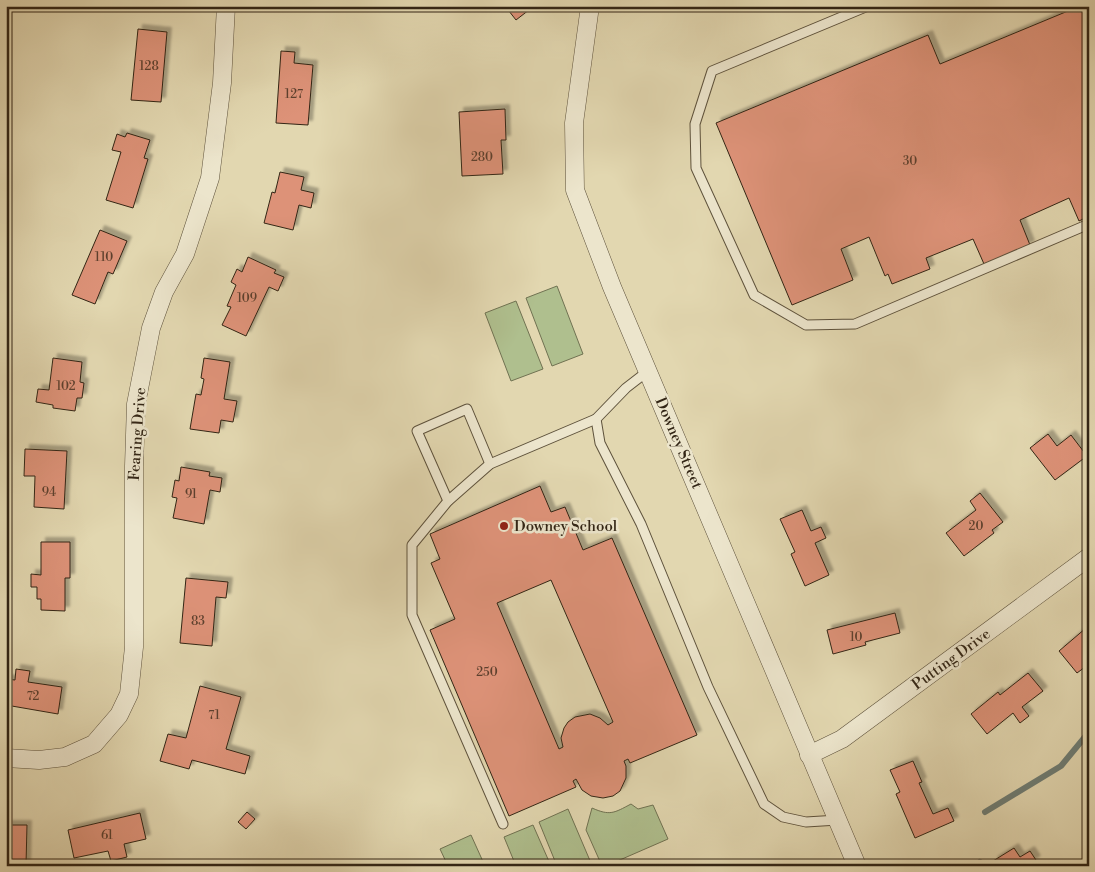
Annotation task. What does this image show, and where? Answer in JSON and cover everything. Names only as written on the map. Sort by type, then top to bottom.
[{"type":"street","name":"Fearing Drive","points":[[6,758],[39,760],[66,757],[94,744],[119,715],[129,694],[134,647],[136,404],[150,328],[164,292],[185,254],[210,178],[222,83],[226,6]]},
{"type":"street","name":"Downey Street","points":[[590,6],[574,123],[575,190],[612,287],[857,866]]},
{"type":"street","name":"Putting Drive","points":[[809,755],[842,740],[1089,557]]},
{"type":"lane","points":[[868,6],[712,71],[695,124],[696,168],[754,295],[806,325],[855,324],[1089,224]]},
{"type":"lane","points":[[503,824],[412,615],[412,545],[448,502],[490,464],[596,419],[626,388],[648,370]]},
{"type":"lane","points":[[448,502],[417,431],[467,409],[490,464]]},
{"type":"lane","points":[[596,419],[600,444],[641,524],[708,687],[764,804],[783,818],[806,822],[838,820]]},
{"type":"green space","points":[[557,286],[583,354],[552,366],[526,298]]},
{"type":"green space","points":[[516,301],[543,369],[511,381],[485,313]]},
{"type":"green space","points":[[631,804],[638,809],[653,805],[668,839],[606,866],[602,866],[586,830],[592,808],[608,813],[620,810]]},
{"type":"green space","points":[[568,809],[591,863],[586,866],[557,866],[539,822]]},
{"type":"green space","points":[[533,825],[551,866],[516,866],[504,837]]},
{"type":"green space","points":[[471,835],[485,866],[448,866],[440,849]]},
{"type":"building","points":[[505,6],[534,6],[516,20]]},
{"type":"building","points":[[1080,6],[1089,6],[1089,216],[1079,221],[1069,198],[1020,220],[1030,245],[984,264],[973,239],[926,258],[930,269],[892,284],[888,274],[885,276],[869,237],[841,249],[853,280],[792,305],[716,123],[928,35],[940,64]]},
{"type":"building","points":[[138,29],[167,32],[161,102],[131,100]]},
{"type":"building","points":[[281,51],[295,52],[294,63],[313,65],[308,125],[276,123]]},
{"type":"building","points":[[505,109],[506,140],[501,140],[503,174],[462,176],[459,112]]},
{"type":"building","points":[[127,133],[150,140],[144,158],[148,159],[133,208],[106,200],[121,152],[112,150],[117,134],[125,137]]},
{"type":"building","points":[[280,172],[304,177],[301,190],[314,193],[311,208],[299,205],[293,230],[264,223],[272,192],[275,193]]},
{"type":"building","points":[[100,230],[127,241],[113,274],[108,272],[95,304],[72,295]]},
{"type":"building","points":[[248,257],[276,270],[274,273],[284,277],[278,291],[269,287],[246,336],[222,325],[231,307],[227,306],[236,285],[231,282],[237,269],[242,272]]},
{"type":"building","points":[[53,358],[82,362],[80,382],[84,383],[82,398],[77,398],[75,411],[53,408],[53,405],[36,402],[38,389],[49,390]]},
{"type":"building","points":[[204,358],[230,362],[224,399],[237,401],[233,422],[221,420],[219,433],[190,429],[196,394],[201,395],[204,379],[201,378]]},
{"type":"building","points":[[1048,434],[1057,446],[1071,435],[1087,456],[1055,480],[1030,448]]},
{"type":"building","points":[[25,449],[67,451],[64,509],[34,507],[35,476],[24,476]]},
{"type":"building","points":[[181,467],[210,472],[209,476],[222,478],[220,492],[210,490],[204,524],[173,518],[177,498],[172,497],[175,480],[179,481]]},
{"type":"building","points":[[540,486],[551,512],[565,507],[583,550],[612,538],[697,735],[630,763],[628,759],[624,761],[626,778],[620,791],[613,796],[603,798],[591,796],[582,790],[576,779],[573,781],[576,787],[509,816],[430,630],[455,619],[431,563],[440,559],[430,534]],"holes":[[[551,580],[613,722],[608,725],[600,718],[590,714],[575,717],[564,728],[561,738],[563,747],[559,749],[497,603]]]},
{"type":"building","points":[[980,493],[1003,522],[992,530],[994,533],[964,556],[946,533],[976,510],[970,501]]},
{"type":"building","points":[[802,510],[811,531],[821,527],[826,538],[815,543],[829,575],[805,586],[791,554],[795,552],[780,519]]},
{"type":"building","points":[[41,542],[70,542],[70,578],[65,578],[65,611],[41,610],[41,599],[37,599],[37,587],[31,587],[31,574],[41,575]]},
{"type":"building","points":[[186,578],[228,582],[226,598],[216,597],[212,646],[180,643]]},
{"type":"building","points":[[895,613],[900,633],[865,642],[866,645],[833,654],[827,630]]},
{"type":"building","points":[[1086,628],[1089,630],[1089,664],[1077,673],[1059,651]]},
{"type":"building","points":[[16,669],[30,671],[28,682],[62,687],[58,714],[6,705],[6,679],[15,680]]},
{"type":"building","points":[[1028,673],[1043,691],[1022,707],[1029,716],[1020,723],[1013,713],[987,734],[971,714],[998,692],[1000,695]]},
{"type":"building","points":[[200,686],[241,697],[226,749],[250,756],[245,774],[192,760],[189,769],[160,761],[168,734],[186,738]]},
{"type":"building","points":[[913,761],[922,782],[919,783],[933,814],[948,808],[954,821],[915,838],[896,794],[900,792],[890,770]]},
{"type":"building","points":[[247,812],[255,819],[246,829],[238,822]]},
{"type":"building","points":[[140,813],[146,839],[124,844],[127,857],[111,861],[108,851],[74,858],[68,830]]},
{"type":"building","points":[[6,825],[27,825],[26,865],[7,865]]},
{"type":"building","points":[[1014,848],[1020,857],[1030,851],[1036,860],[1027,866],[996,866],[993,861]]},
{"type":"waterway","points":[[985,812],[1061,766],[1089,732]]},
{"type":"waterway","points":[[978,866],[980,862]]},
{"type":"place","name":"Downey School","points":[[504,526]]}]
